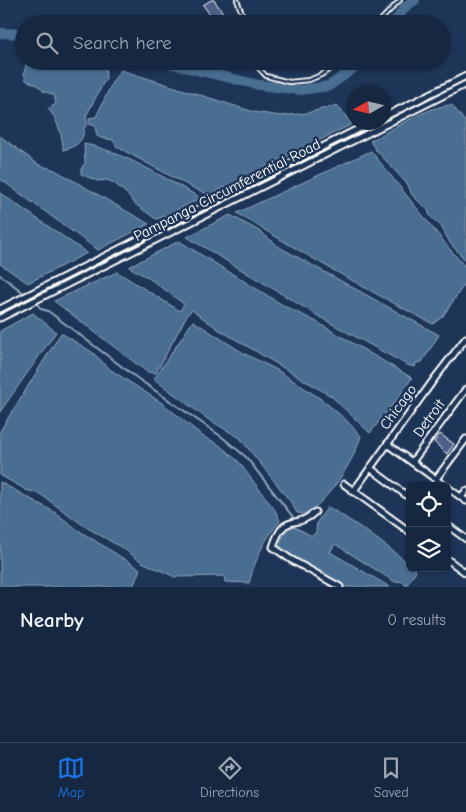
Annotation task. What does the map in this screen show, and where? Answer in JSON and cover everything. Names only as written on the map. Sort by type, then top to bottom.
[{"type":"street","points":[[391,114],[466,76]]},
{"type":"street","name":"Pampanga Circumferential Road","points":[[0,318],[466,84]]},
{"type":"street","name":"Pampanga Circumferential Road","points":[[0,309],[356,130]]},
{"type":"street","name":"Chicago","points":[[353,492],[466,338]]},
{"type":"street","name":"Detroit","points":[[412,462],[466,389]]},
{"type":"street","points":[[436,479],[466,439]]},
{"type":"street","points":[[387,444],[440,482]]},
{"type":"street","points":[[370,468],[406,495]]},
{"type":"street","points":[[344,484],[406,529]]},
{"type":"street","points":[[451,490],[464,499],[466,491]]},
{"type":"street","points":[[315,512],[304,520],[286,523],[273,547],[290,559],[340,587]]},
{"type":"street","points":[[450,527],[466,539]]},
{"type":"street","points":[[451,562],[466,572]]},
{"type":"lane","points":[[237,0],[243,15]]},
{"type":"lane","points":[[386,15],[400,0]]},
{"type":"lane","points":[[261,70],[266,76],[289,82],[309,80],[329,70]]},
{"type":"water","points":[[25,70],[106,70],[106,78],[86,116],[87,125],[78,143],[63,150],[59,128],[48,109],[56,104],[54,95],[43,91],[37,85],[26,80]]},
{"type":"water","points":[[121,70],[254,112],[281,116],[307,113],[337,105],[346,116],[346,127],[210,195],[193,188],[117,147],[113,140],[97,136],[95,126],[89,124],[89,118],[96,117],[113,81]]},
{"type":"water","points":[[452,105],[466,123],[466,261],[450,243],[441,226],[412,195],[408,185],[370,141],[421,114],[442,106]]},
{"type":"water","points":[[0,136],[39,165],[55,170],[149,224],[98,250],[0,179]]},
{"type":"water","points":[[84,144],[113,152],[201,198],[156,219],[135,204],[114,183],[107,180],[97,181],[81,174],[81,169],[85,163]]},
{"type":"water","points":[[371,151],[466,268],[466,282],[443,316],[433,324],[383,298],[237,213]]},
{"type":"water","points":[[0,193],[87,253],[28,283],[0,264]]},
{"type":"water","points":[[230,215],[259,231],[281,248],[439,335],[422,362],[416,363],[415,367],[407,365],[325,320],[187,237]]},
{"type":"water","points":[[179,241],[286,307],[315,321],[412,378],[370,433],[331,396],[218,329],[192,310],[187,315],[156,373],[147,372],[54,301],[117,272],[180,311],[184,304],[150,279],[129,267]]},
{"type":"water","points":[[33,313],[56,332],[0,412],[0,331]]},
{"type":"water","points":[[193,321],[245,354],[277,370],[321,399],[344,418],[361,436],[340,479],[316,507],[307,514],[297,513],[290,501],[240,438],[206,418],[154,379]]},
{"type":"water","points":[[61,333],[92,352],[111,370],[162,403],[204,437],[218,444],[238,461],[275,510],[280,521],[261,550],[249,583],[225,582],[224,576],[175,577],[142,562],[86,527],[40,494],[26,490],[0,475],[0,431]]},
{"type":"water","points":[[0,482],[56,513],[78,530],[140,569],[133,587],[0,587]]},
{"type":"water","points":[[328,507],[380,541],[406,562],[406,572],[415,572],[406,586],[402,581],[395,582],[335,544],[330,552],[390,587],[344,587],[279,549],[287,530],[293,526],[312,536],[316,532],[317,522]]},
{"type":"building","points":[[214,0],[225,15],[210,15],[203,5]]},
{"type":"building","points":[[440,434],[454,444],[447,454],[434,442]]},
{"type":"waterway","points":[[400,15],[406,6],[415,0]]},
{"type":"waterway","points":[[0,33],[15,34]]},
{"type":"waterway","points":[[196,70],[259,85],[301,90],[329,86],[351,70]]},
{"type":"waterway","points":[[0,275],[32,299]]},
{"type":"waterway","points":[[36,302],[41,309],[48,311],[137,378],[222,437],[246,457],[293,517]]}]
